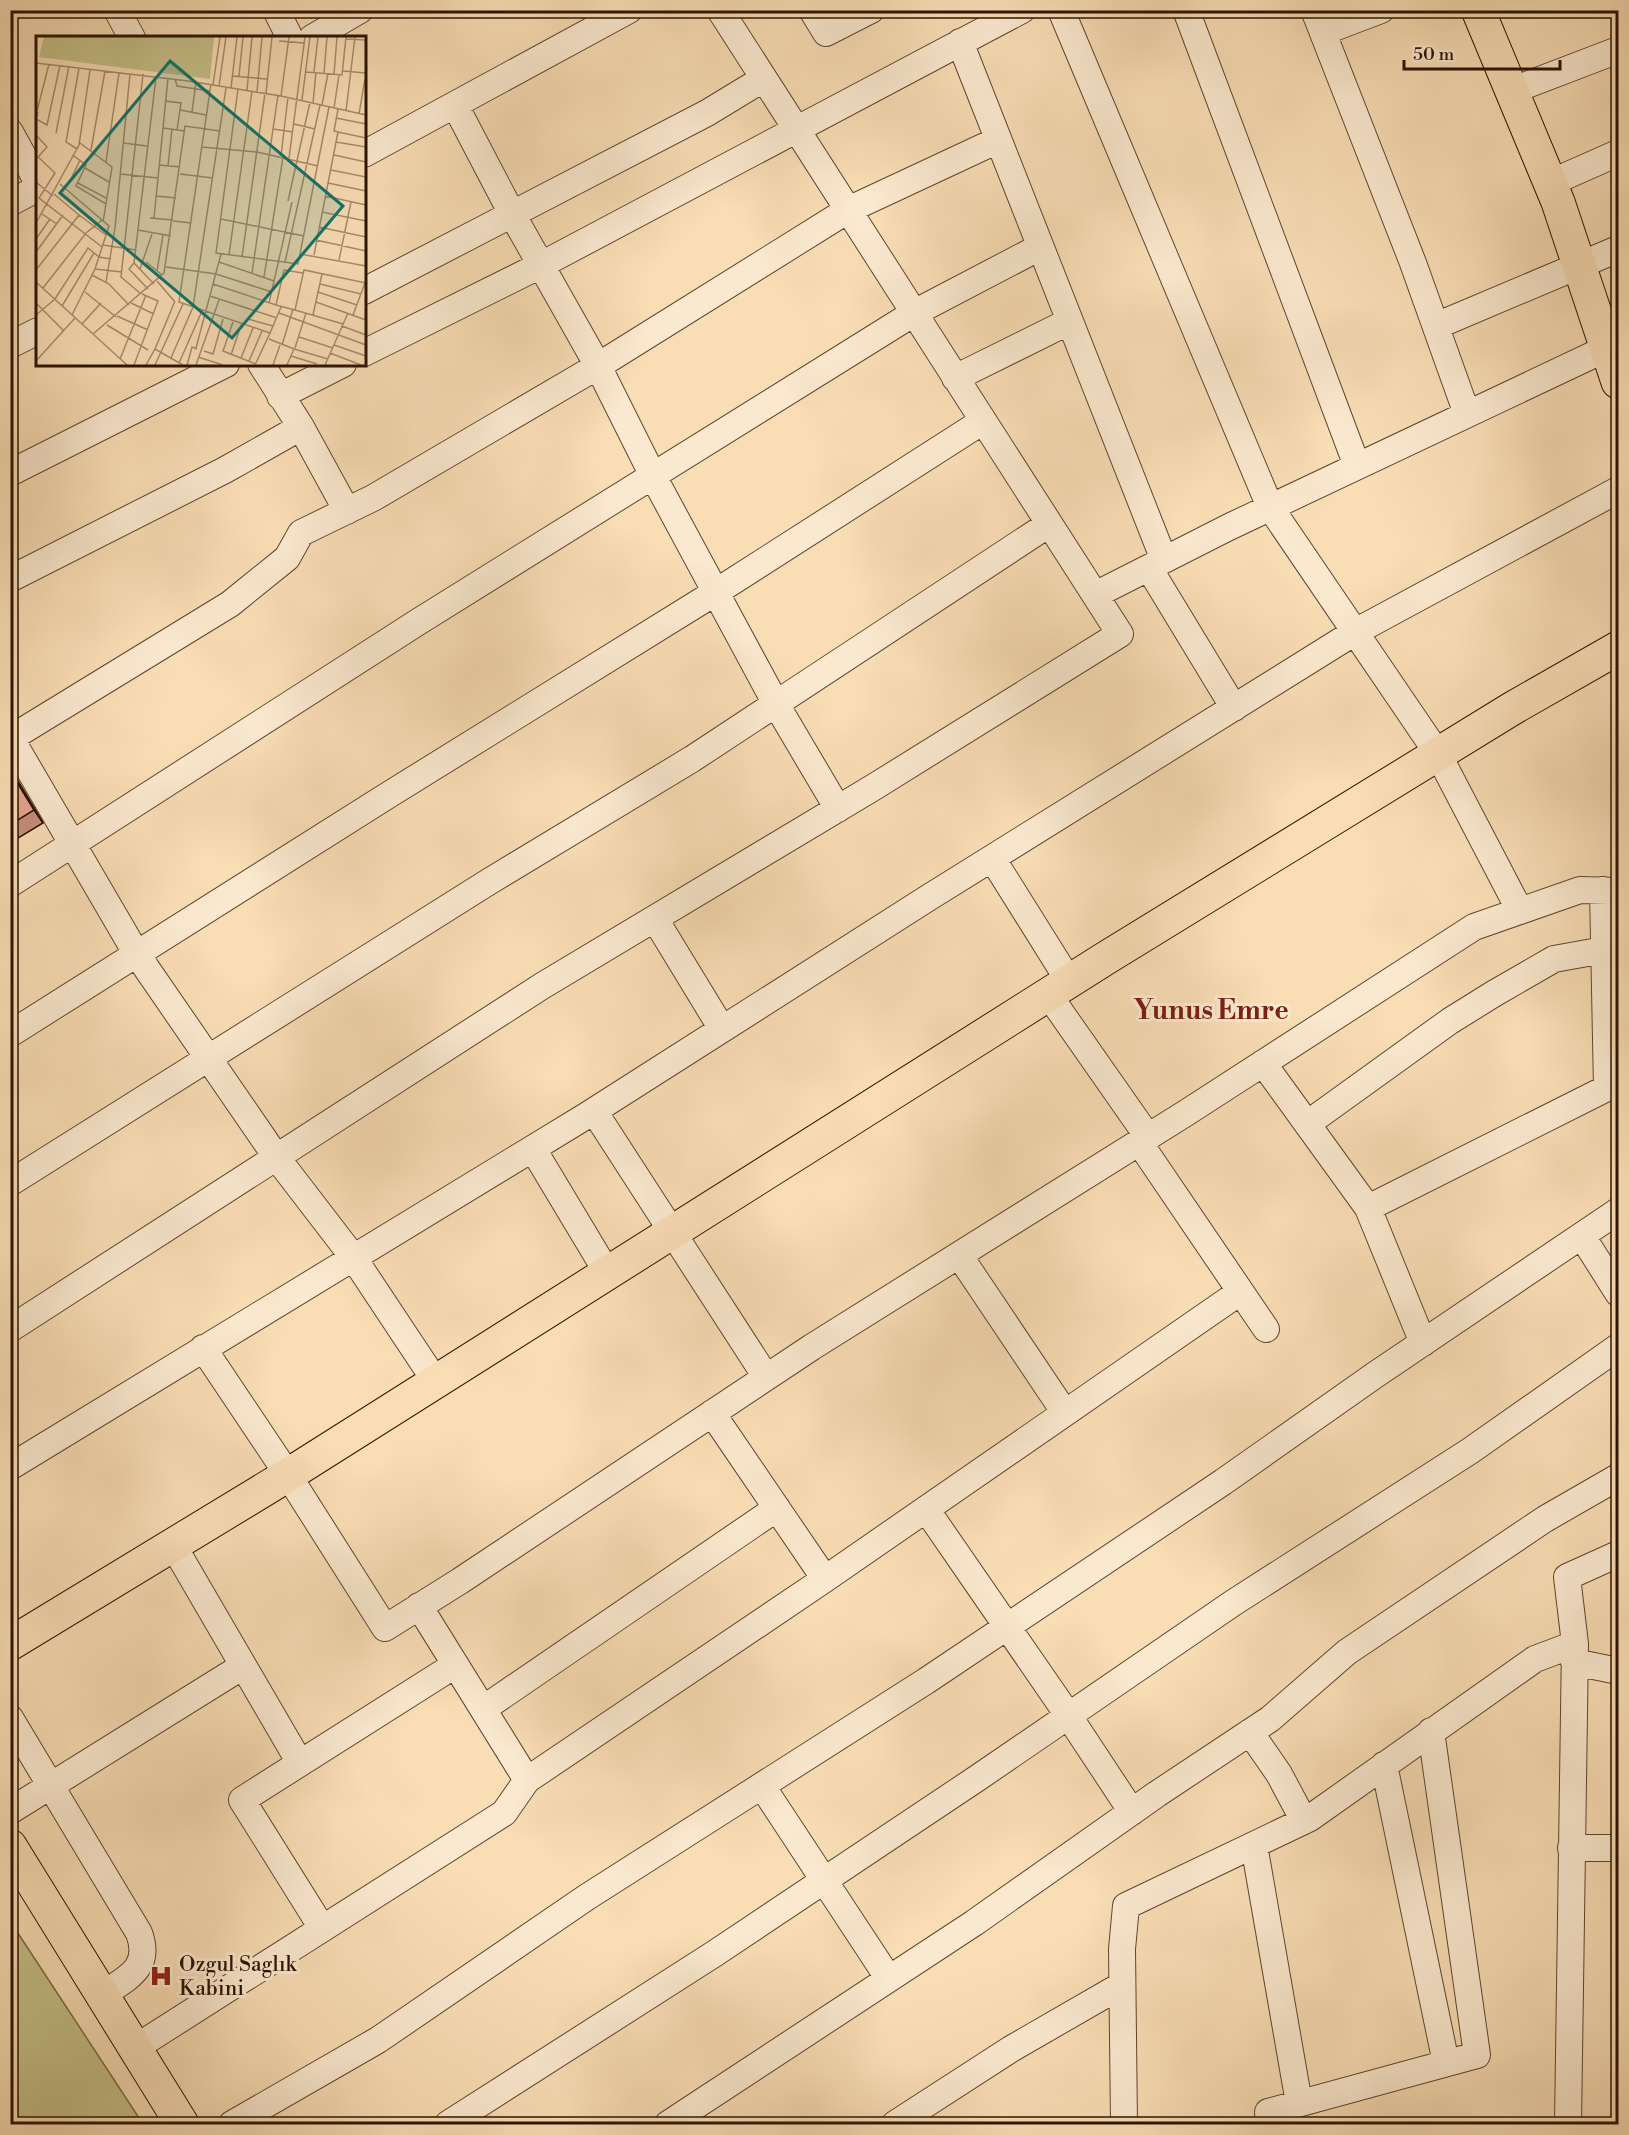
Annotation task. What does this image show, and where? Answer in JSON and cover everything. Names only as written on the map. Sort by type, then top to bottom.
[{"type":"main road","points":[[1482,12],[1612,346],[1618,382]]},
{"type":"main road","points":[[10,1644],[288,1475],[1059,988],[1513,708],[1618,648]]},
{"type":"main road","points":[[10,1846],[182,2124]]},
{"type":"street","points":[[117,10],[131,36]]},
{"type":"street","points":[[276,10],[289,36]]},
{"type":"street","points":[[315,36],[360,10]]},
{"type":"street","points":[[10,1329],[542,986],[838,809],[1120,634],[720,10]]},
{"type":"street","points":[[812,10],[826,33],[871,10]]},
{"type":"street","points":[[366,353],[541,265],[1022,10]]},
{"type":"street","points":[[1061,10],[1270,507],[1438,754],[1520,911]]},
{"type":"street","points":[[1186,10],[1357,466]]},
{"type":"street","points":[[1381,10],[1318,21],[1413,263],[1467,414]]},
{"type":"street","points":[[366,153],[614,14]]},
{"type":"street","points":[[960,42],[1070,321],[1156,564],[1234,708]]},
{"type":"street","points":[[1512,91],[1618,50]]},
{"type":"street","points":[[366,290],[707,113],[763,79]]},
{"type":"street","points":[[455,105],[598,366],[653,476],[776,704],[838,809]]},
{"type":"street","points":[[10,132],[36,179]]},
{"type":"street","points":[[436,1382],[353,1257],[277,1158],[136,953],[74,843],[12,745],[230,604],[287,558],[301,533],[373,498],[598,366],[848,210],[998,140]]},
{"type":"street","points":[[1550,183],[1618,153]]},
{"type":"street","points":[[10,203],[36,189]]},
{"type":"street","points":[[10,884],[418,622],[914,313],[1040,247]]},
{"type":"street","points":[[1436,326],[1618,249]]},
{"type":"street","points":[[956,378],[1070,321]]},
{"type":"street","points":[[10,345],[36,331]]},
{"type":"street","points":[[1095,595],[1270,507],[1612,346]]},
{"type":"street","points":[[10,473],[221,366]]},
{"type":"street","points":[[262,366],[301,427],[346,511]]},
{"type":"street","points":[[280,396],[339,366]]},
{"type":"street","points":[[10,1034],[716,592],[983,421]]},
{"type":"street","points":[[10,579],[225,470],[301,427]]},
{"type":"street","points":[[10,1467],[594,1111],[992,858],[1355,632],[1618,490]]},
{"type":"street","points":[[10,1183],[490,881],[692,759],[1049,524]]},
{"type":"street","points":[[992,858],[1059,988],[1143,1139],[1266,1329]]},
{"type":"street","points":[[203,1348],[288,1475],[385,1628],[766,1377],[1474,927],[1580,890],[1611,890],[1604,950],[1613,1087],[1368,1208]]},
{"type":"street","points":[[655,919],[722,1029]]},
{"type":"street","points":[[1307,1124],[1450,1021],[1495,993],[1554,959],[1604,950]]},
{"type":"street","points":[[1263,1063],[1368,1208],[1423,1343]]},
{"type":"street","points":[[594,1111],[766,1377]]},
{"type":"street","points":[[532,1149],[608,1274]]},
{"type":"street","points":[[232,2124],[378,2040],[587,1897],[926,1681],[1223,1482],[1423,1343],[1618,1212]]},
{"type":"street","points":[[1582,1236],[1618,1293]]},
{"type":"street","points":[[959,1255],[1065,1413]]},
{"type":"street","points":[[135,2048],[504,1813],[527,1780],[825,1579],[1240,1292]]},
{"type":"street","points":[[448,2124],[714,1954],[1233,1603],[1470,1450],[1618,1347]]},
{"type":"street","points":[[712,1413],[825,1579]]},
{"type":"street","points":[[668,2124],[711,2098],[975,1923],[1132,1812],[1270,1719],[1347,1652],[1545,1519],[1618,1477]]},
{"type":"street","points":[[483,1709],[777,1508]]},
{"type":"street","points":[[926,1509],[1132,1812]]},
{"type":"street","points":[[173,1545],[300,1763]]},
{"type":"street","points":[[1568,2124],[1575,1653],[1567,1577],[1618,1554]]},
{"type":"street","points":[[419,1606],[527,1780]]},
{"type":"street","points":[[1124,2124],[1122,1949],[1126,1906],[1304,1821],[1535,1659],[1575,1653],[1618,1671]]},
{"type":"street","points":[[322,1929],[242,1800],[455,1665]]},
{"type":"street","points":[[10,1811],[243,1666]]},
{"type":"street","points":[[10,1719],[140,1933],[142,1958],[134,1973],[102,1995]]},
{"type":"street","points":[[1269,2124],[1268,2112],[1477,2055],[1431,1731]]},
{"type":"street","points":[[1250,1732],[1279,1774],[1304,1821]]},
{"type":"street","points":[[1384,1765],[1446,2063]]},
{"type":"street","points":[[762,1786],[889,1979]]},
{"type":"street","points":[[1254,1845],[1299,2103]]},
{"type":"street","points":[[1571,1848],[1618,1848]]},
{"type":"street","points":[[895,2124],[1011,2049],[1122,1985]]},
{"type":"shaded area","points":[[10,1921],[143,2124],[11,2124]]},
{"type":"building","points":[[10,771],[34,810],[10,825]]},
{"type":"place","name":"Ozgul Saglık Kabini","points":[[161,1976]]},
{"type":"district","name":"Yunus Emre","points":[[1211,1010]]}]
